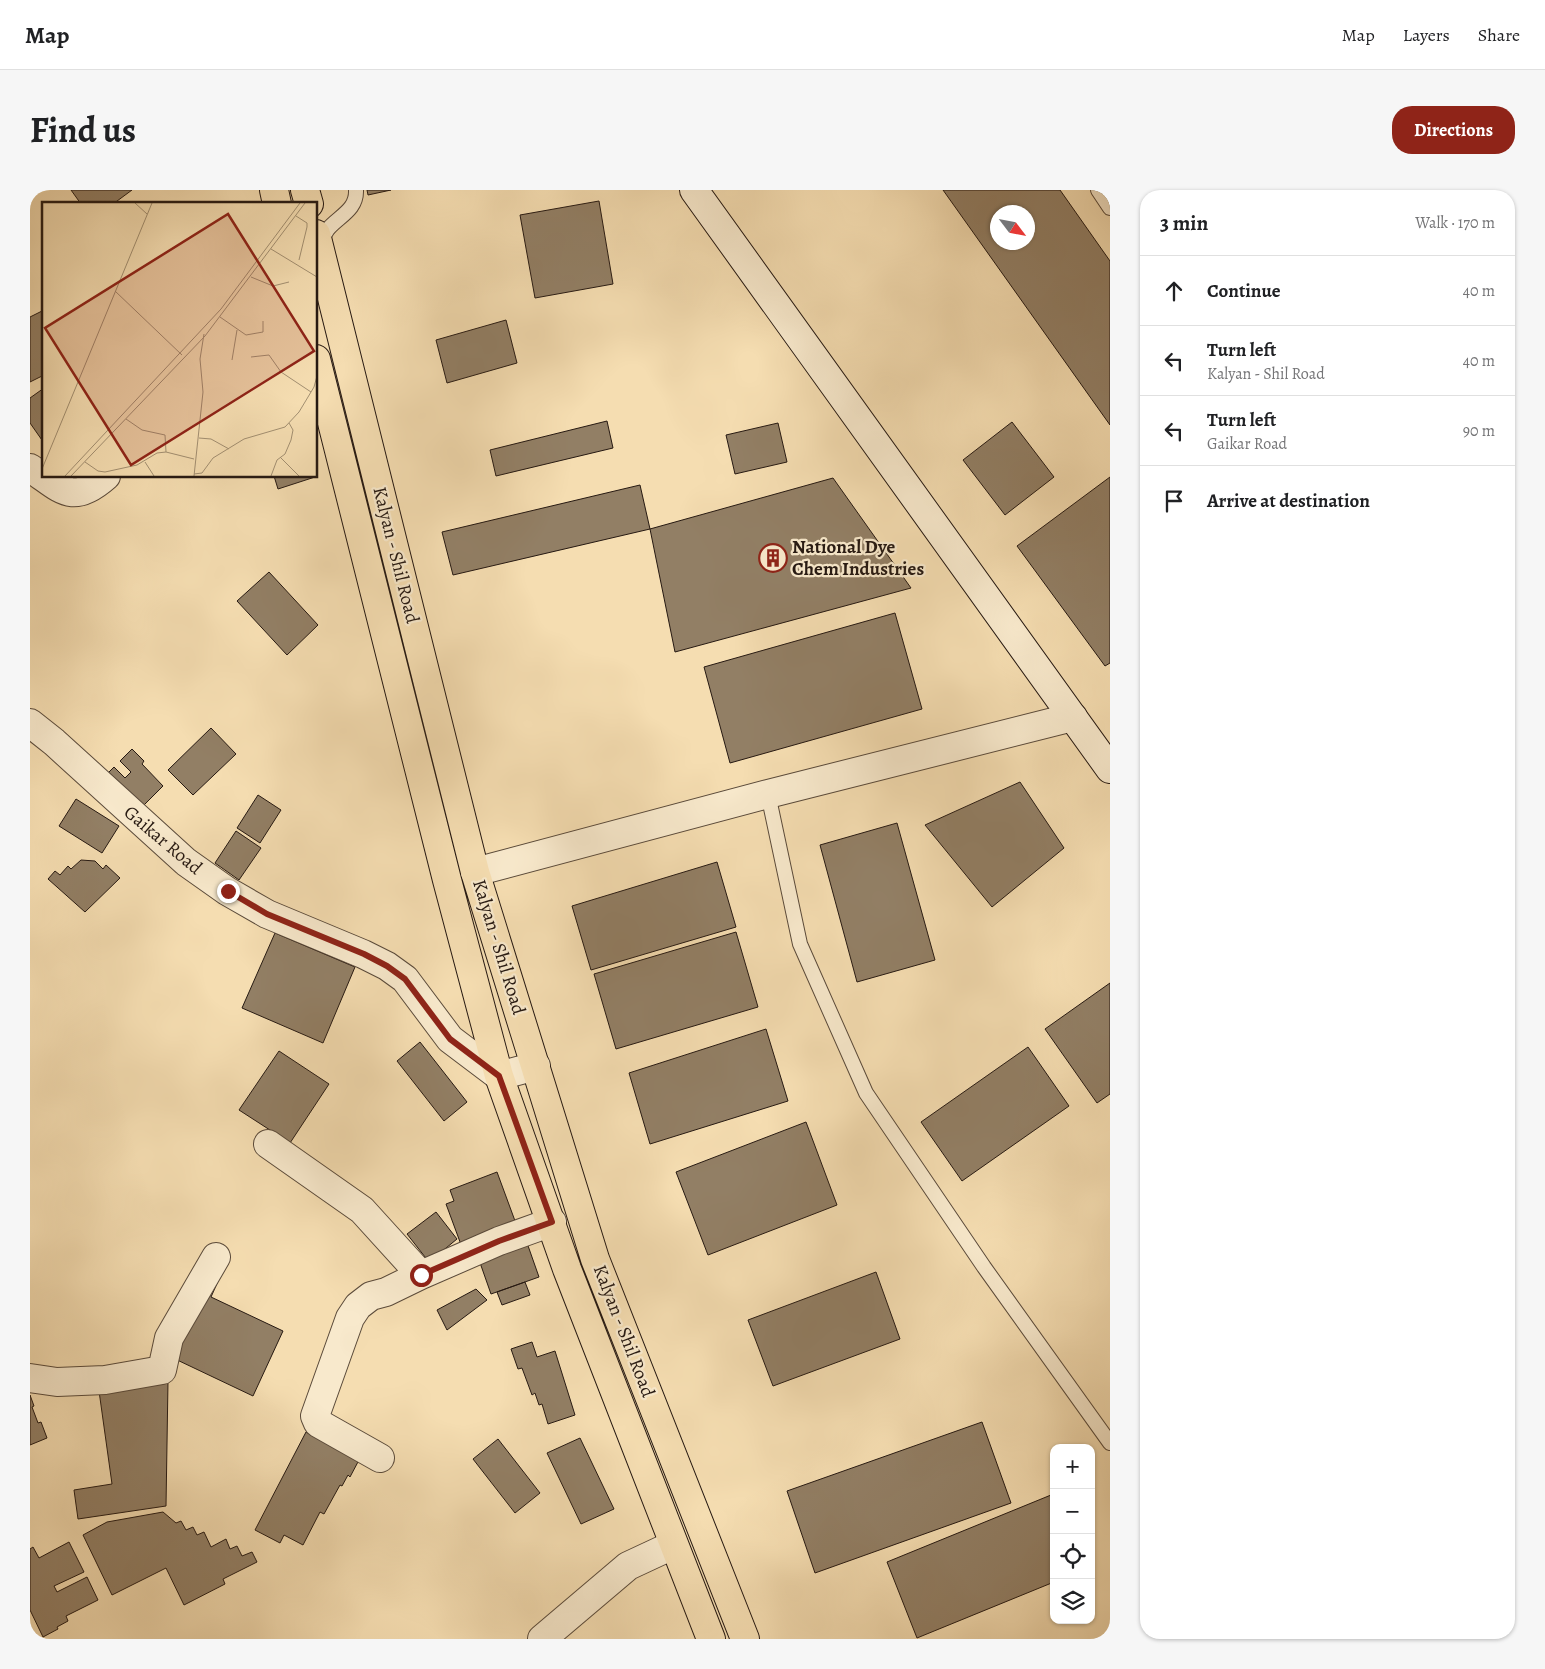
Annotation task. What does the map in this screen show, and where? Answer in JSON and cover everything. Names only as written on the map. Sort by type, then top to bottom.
[{"type":"main road","name":"Kalyan - Shil Road","points":[[318,243],[475,872],[595,1259],[745,1639]]},
{"type":"main road","name":"Kalyan - Shil Road","points":[[318,367],[499,1076],[568,1269],[673,1545],[711,1639]]},
{"type":"street","points":[[694,190],[1110,769]]},
{"type":"street","points":[[30,468],[42,477]]},
{"type":"street","points":[[44,478],[61,490],[79,493],[103,478]]},
{"type":"street","points":[[475,872],[768,794],[1073,717]]},
{"type":"street","name":"Gaikar Road","points":[[30,723],[54,742],[186,862],[228,891],[267,914],[364,954],[387,966],[405,979],[450,1039],[499,1076]]},
{"type":"street","points":[[499,1076],[536,1066]]},
{"type":"street","points":[[268,1144],[362,1210],[421,1275]]},
{"type":"street","points":[[380,1458],[318,1423],[315,1416],[350,1318],[358,1306],[371,1296],[386,1292],[499,1241],[552,1222]]},
{"type":"street","points":[[30,1378],[57,1382],[105,1380],[162,1370],[169,1338],[216,1257]]},
{"type":"street","points":[[542,1639],[628,1566],[673,1545]]},
{"type":"lane","points":[[318,238],[350,210],[357,195],[356,190]]},
{"type":"lane","points":[[1098,190],[1110,208]]},
{"type":"lane","points":[[768,794],[800,944],[866,1093],[984,1268],[1110,1443]]},
{"type":"building","points":[[71,190],[132,190],[116,202],[80,202]]},
{"type":"building","points":[[367,190],[391,190],[368,195]]},
{"type":"building","points":[[943,190],[1060,190],[1110,261],[1110,425]]},
{"type":"building","points":[[599,201],[613,284],[535,298],[520,215]]},
{"type":"building","points":[[42,311],[42,376],[30,382],[30,317]]},
{"type":"building","points":[[506,320],[517,363],[447,383],[436,340]]},
{"type":"building","points":[[42,389],[42,440],[30,423],[30,398]]},
{"type":"building","points":[[607,421],[613,448],[496,476],[490,450]]},
{"type":"building","points":[[1012,422],[1054,477],[1005,515],[963,460]]},
{"type":"building","points":[[778,423],[787,462],[735,474],[726,435]]},
{"type":"building","points":[[1110,477],[1110,663],[1105,666],[1017,546]]},
{"type":"building","points":[[275,478],[312,478],[278,489]]},
{"type":"building","name":"National Dye Chem Industries","points":[[833,478],[911,588],[675,652],[650,529]]},
{"type":"building","points":[[640,485],[650,529],[453,575],[442,532]]},
{"type":"building","points":[[269,572],[318,625],[287,655],[237,601]]},
{"type":"building","points":[[895,613],[922,709],[730,763],[704,667]]},
{"type":"building","points":[[211,728],[236,754],[193,795],[168,770]]},
{"type":"building","points":[[132,749],[144,761],[142,764],[163,786],[139,810],[105,776],[114,767],[125,778],[131,772],[120,761]]},
{"type":"building","points":[[1020,782],[1064,848],[992,907],[925,825]]},
{"type":"building","points":[[258,795],[281,810],[260,843],[237,828]]},
{"type":"building","points":[[76,799],[119,826],[102,853],[59,826]]},
{"type":"building","points":[[897,823],[935,960],[857,982],[820,845]]},
{"type":"building","points":[[236,831],[261,848],[239,880],[215,863]]},
{"type":"building","points":[[81,860],[95,861],[103,869],[106,865],[120,878],[85,912],[48,879],[55,871],[60,875],[68,866],[71,869]]},
{"type":"building","points":[[717,862],[736,927],[591,970],[572,906]]},
{"type":"building","points":[[736,932],[758,1007],[616,1049],[594,974]]},
{"type":"building","points":[[275,933],[355,967],[323,1043],[242,1008]]},
{"type":"building","points":[[1110,983],[1110,1094],[1097,1103],[1045,1029]]},
{"type":"building","points":[[766,1029],[788,1101],[650,1144],[629,1073]]},
{"type":"building","points":[[420,1042],[467,1102],[444,1121],[397,1061]]},
{"type":"building","points":[[1028,1047],[1069,1106],[962,1181],[921,1122]]},
{"type":"building","points":[[279,1051],[329,1084],[290,1143],[239,1110]]},
{"type":"building","points":[[806,1122],[837,1205],[708,1255],[676,1172]]},
{"type":"building","points":[[497,1172],[518,1229],[463,1250],[446,1204],[454,1201],[450,1190]]},
{"type":"building","points":[[436,1212],[457,1239],[429,1262],[407,1234]]},
{"type":"building","points":[[526,1240],[539,1277],[491,1294],[478,1257]]},
{"type":"building","points":[[876,1272],[900,1339],[773,1386],[748,1320]]},
{"type":"building","points":[[208,1274],[219,1279],[211,1297],[283,1331],[253,1396],[173,1358]]},
{"type":"building","points":[[525,1282],[530,1295],[502,1305],[497,1292]]},
{"type":"building","points":[[476,1289],[487,1300],[447,1330],[437,1310]]},
{"type":"building","points":[[532,1342],[537,1357],[555,1351],[575,1415],[548,1424],[542,1404],[539,1405],[535,1393],[532,1395],[522,1368],[518,1369],[511,1349]]},
{"type":"building","points":[[168,1381],[166,1506],[78,1519],[74,1490],[112,1484],[99,1391]]},
{"type":"building","points":[[30,1395],[38,1423],[41,1422],[47,1438],[30,1445]]},
{"type":"building","points":[[982,1422],[1011,1503],[815,1573],[787,1491]]},
{"type":"building","points":[[306,1432],[359,1460],[350,1477],[348,1475],[342,1486],[340,1485],[324,1514],[320,1512],[303,1545],[284,1535],[280,1543],[255,1530]]},
{"type":"building","points":[[580,1438],[614,1509],[581,1524],[547,1453]]},
{"type":"building","points":[[498,1439],[540,1493],[515,1513],[473,1459]]},
{"type":"building","points":[[1050,1495],[1050,1584],[917,1638],[887,1562]]},
{"type":"building","points":[[163,1512],[176,1523],[181,1521],[186,1530],[193,1527],[197,1535],[204,1532],[211,1547],[226,1539],[230,1549],[237,1546],[242,1556],[252,1552],[257,1562],[223,1579],[225,1584],[184,1605],[166,1568],[112,1595],[83,1535],[107,1522]]},
{"type":"building","points":[[69,1542],[84,1572],[54,1586],[57,1592],[87,1577],[98,1600],[66,1616],[68,1621],[43,1637],[30,1610],[30,1549],[33,1547],[39,1558]]},
{"type":"place","name":"National Dye Chem Industries","points":[[773,558]]},
{"type":"route","points":[[228,891],[267,914],[364,954],[387,966],[405,979],[450,1039],[499,1076],[552,1222],[499,1241],[421,1275]]}]
